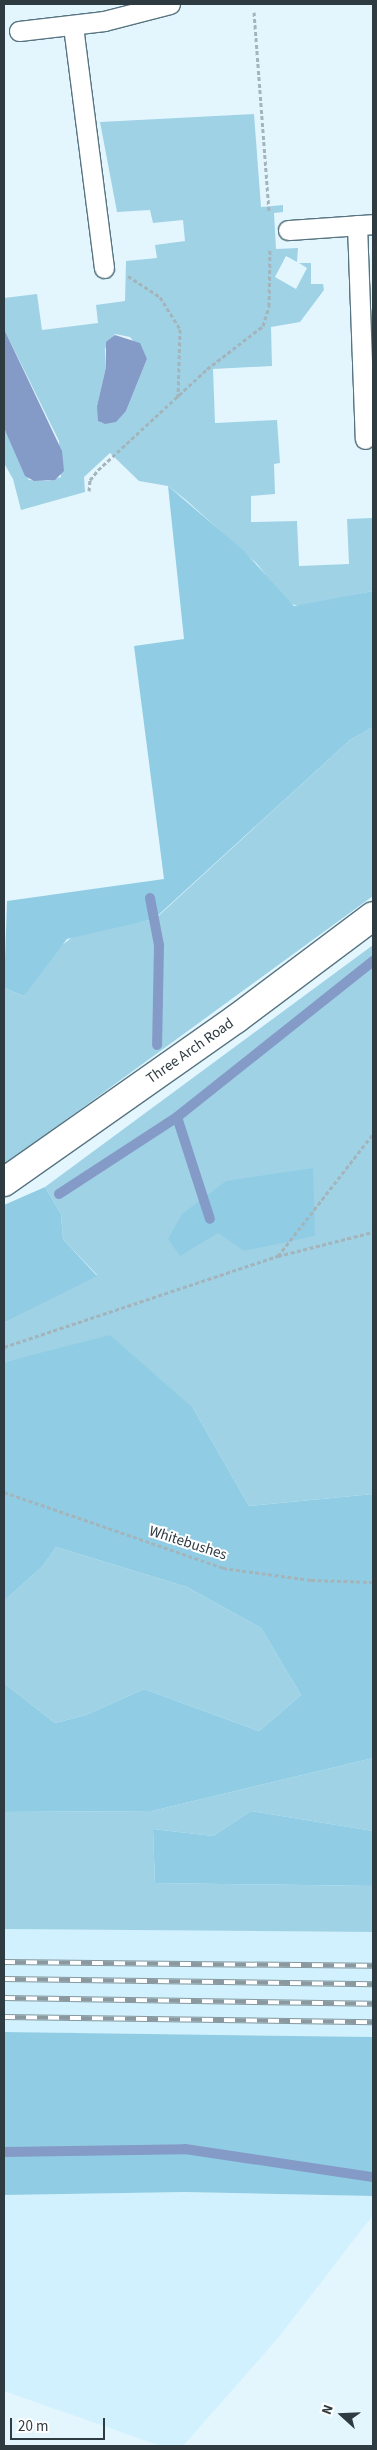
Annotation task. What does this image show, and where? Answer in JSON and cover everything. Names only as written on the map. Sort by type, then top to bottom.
[{"type":"street","name":"Three Arch Road","points":[[4,1182],[236,1019],[373,916]]},
{"type":"lane","points":[[19,31],[73,26],[116,19],[170,4]]},
{"type":"lane","points":[[73,26],[104,268]]},
{"type":"lane","points":[[288,230],[365,225],[366,439]]},
{"type":"path","points":[[254,12],[270,221]]},
{"type":"path","points":[[89,491],[93,476],[178,398],[263,326],[269,306],[270,240]]},
{"type":"path","points":[[104,268],[127,275],[150,289],[175,319],[182,338],[178,398]]},
{"type":"path","points":[[278,1256],[373,1134]]},
{"type":"path","points":[[4,1347],[278,1256],[373,1232]]},
{"type":"path","name":"Whitebushes","points":[[4,1492],[223,1568],[311,1580],[373,1582]]},
{"type":"shaded area","points":[[254,114],[261,207],[283,205],[283,212],[274,213],[276,249],[298,248],[297,262],[286,256],[275,277],[296,289],[307,268],[299,263],[311,263],[311,284],[323,284],[324,290],[300,322],[271,327],[272,366],[213,369],[215,423],[277,420],[280,463],[274,464],[275,494],[251,496],[251,522],[297,521],[299,566],[349,564],[347,519],[373,518],[373,591],[299,606],[288,603],[257,564],[186,500],[168,486],[139,481],[110,453],[84,477],[85,492],[21,510],[13,479],[4,463],[4,428],[29,480],[48,481],[61,477],[59,441],[4,329],[4,298],[37,294],[42,330],[98,323],[96,305],[125,301],[126,261],[157,258],[155,245],[185,241],[183,220],[153,223],[150,210],[117,212],[100,122]],"holes":[[[115,334],[130,337],[147,359],[126,411],[101,423],[97,406],[106,367],[105,349]]]},
{"type":"shaded area","points":[[4,329],[62,451],[64,471],[55,480],[34,481],[25,476],[4,428]]},
{"type":"shaded area","points":[[115,335],[140,343],[147,359],[126,411],[116,422],[105,424],[98,421],[97,406],[106,367],[106,342]]},
{"type":"shaded area","points":[[168,486],[243,550],[294,606],[373,591],[373,727],[350,740],[154,919],[67,939],[24,996],[4,988],[7,901],[164,879],[134,646],[184,639]]},
{"type":"shaded area","points":[[373,727],[373,896],[4,1165],[4,988],[24,996],[53,952],[75,935],[155,919],[350,740]]},
{"type":"shaded area","points":[[373,945],[373,1494],[249,1506],[193,1408],[50,1351],[4,1362],[4,1323],[97,1275],[63,1239],[61,1214],[45,1187]]},
{"type":"shaded area","points":[[313,1168],[315,1236],[244,1251],[218,1233],[180,1256],[168,1239],[182,1214],[226,1181]]},
{"type":"shaded area","points":[[45,1187],[61,1214],[63,1239],[97,1276],[4,1323],[4,1205]]},
{"type":"shaded area","points":[[110,1335],[193,1408],[249,1506],[373,1494],[373,1758],[152,1811],[4,1812],[4,1683],[55,1723],[86,1715],[144,1689],[259,1731],[301,1695],[261,1628],[187,1587],[56,1547],[43,1566],[4,1601],[4,1362]]},
{"type":"shaded area","points":[[56,1547],[187,1587],[261,1628],[301,1695],[259,1731],[144,1689],[86,1715],[55,1723],[4,1683],[4,1601],[43,1566]]},
{"type":"shaded area","points":[[373,1758],[373,1831],[251,1811],[213,1836],[153,1829],[155,1883],[373,1886],[373,1932],[4,1929],[4,1812],[152,1811]]},
{"type":"shaded area","points":[[251,1811],[373,1831],[373,1886],[155,1883],[153,1829],[213,1836]]},
{"type":"shaded area","points":[[4,1929],[373,1932],[373,2037],[4,2032]]},
{"type":"shaded area","points":[[4,2032],[373,2037],[373,2196],[185,2192],[4,2195]]},
{"type":"shaded area","points":[[185,2192],[373,2196],[373,2215],[278,2338],[183,2446],[161,2446],[4,2391],[4,2195]]},
{"type":"waterway","points":[[150,898],[159,945],[157,1045]]},
{"type":"waterway","points":[[59,1194],[177,1117],[373,961]]},
{"type":"waterway","points":[[177,1117],[210,1219]]},
{"type":"waterway","points":[[4,2152],[185,2149],[373,2177]]},
{"type":"railway","points":[[4,1962],[373,1966]]},
{"type":"railway","points":[[4,1979],[373,1984]]},
{"type":"railway","points":[[4,1998],[373,2004]]},
{"type":"railway","points":[[4,2017],[373,2022]]}]
